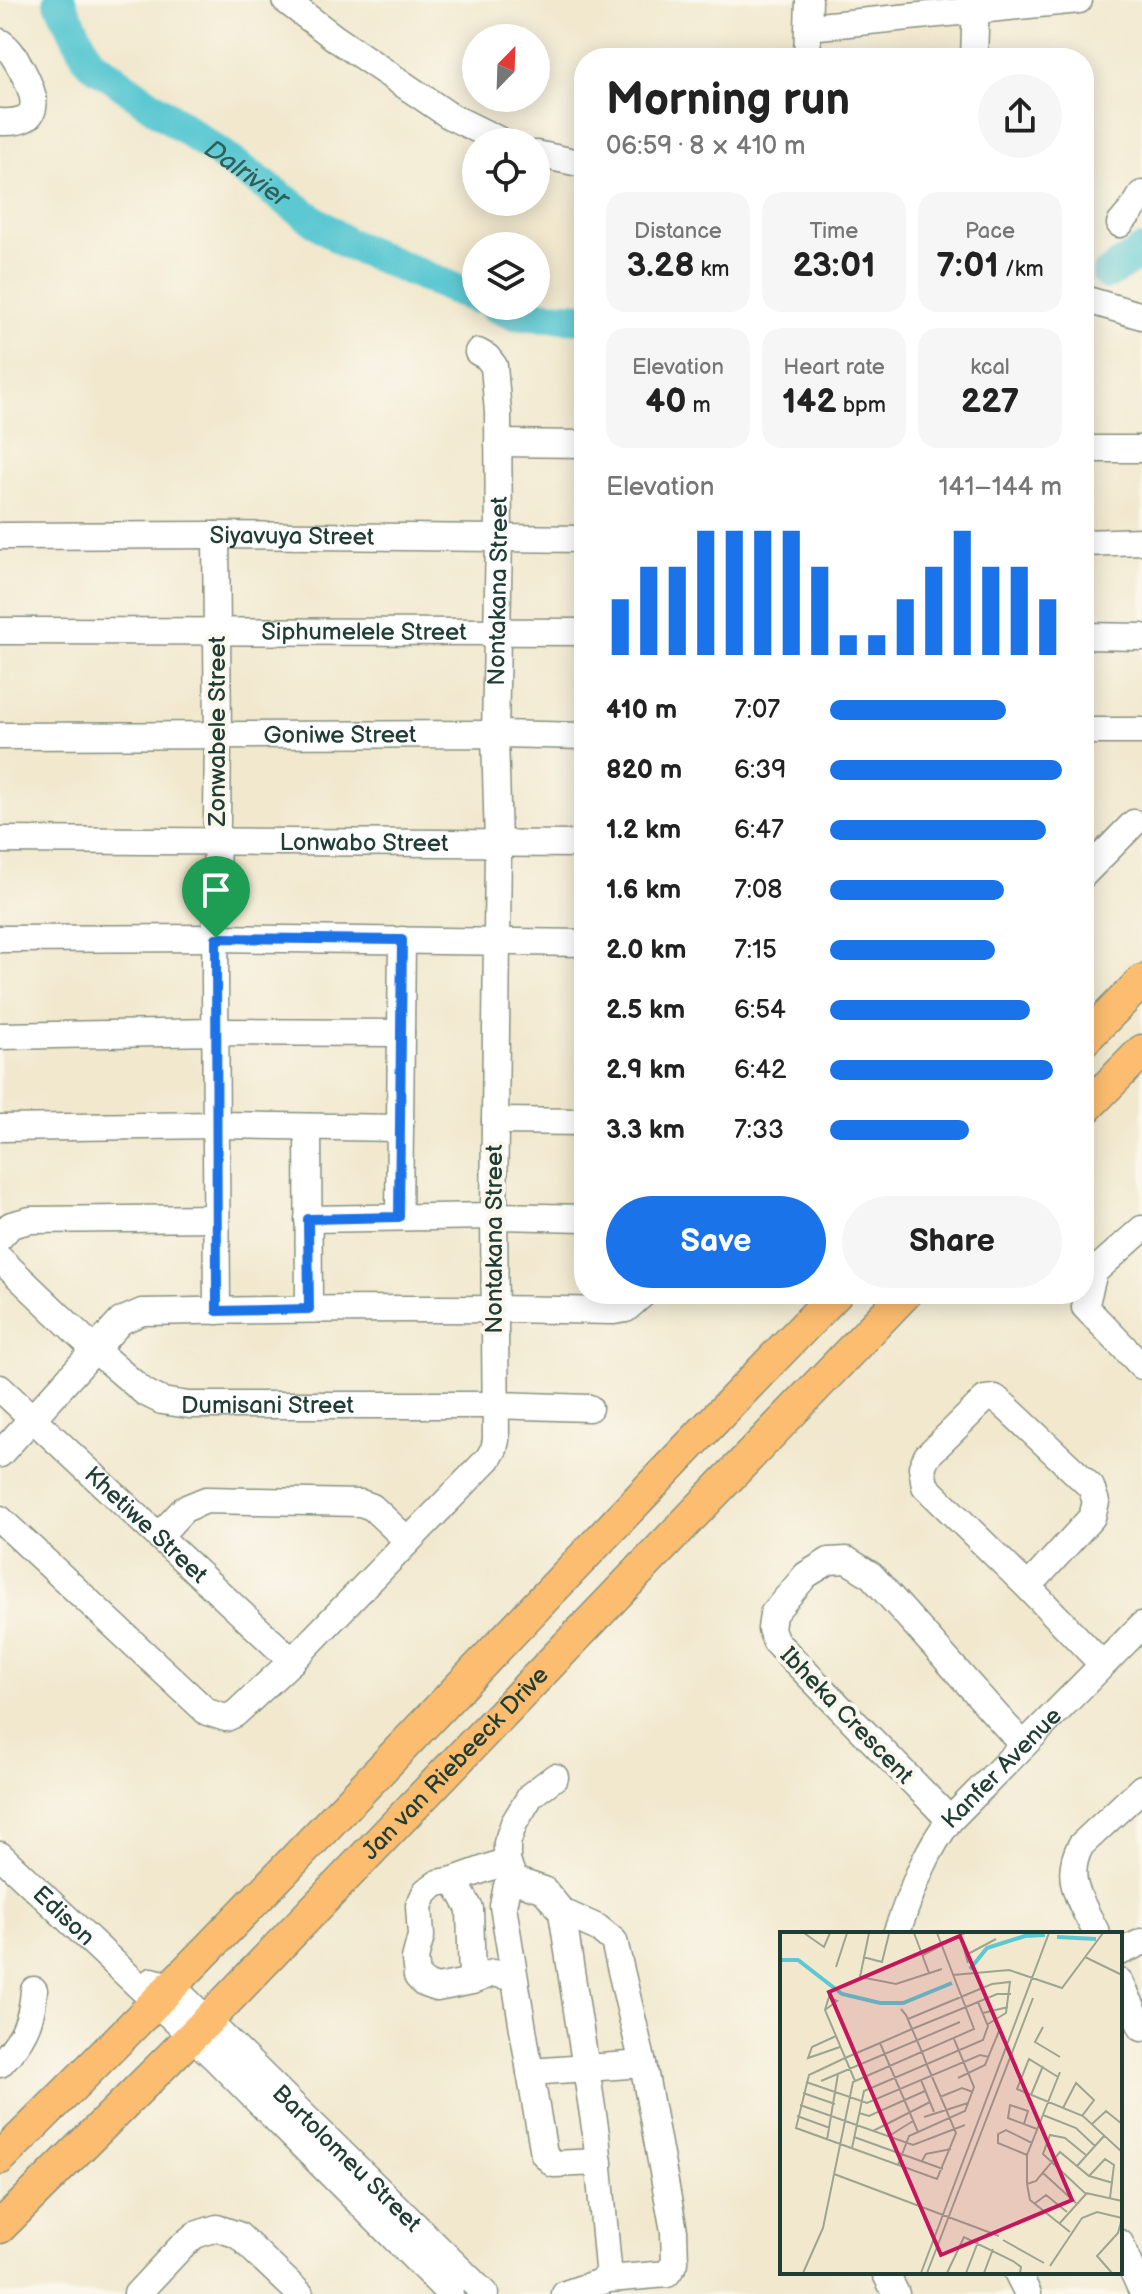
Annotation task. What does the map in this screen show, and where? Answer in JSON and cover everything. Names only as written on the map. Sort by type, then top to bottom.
[{"type":"main road","points":[[1094,1030],[1142,981]]},
{"type":"main road","points":[[1094,1100],[1142,1051]]},
{"type":"main road","name":"Jan van Riebeeck Drive","points":[[0,2158],[164,1994],[826,1304]]},
{"type":"main road","name":"Jan van Riebeeck Drive","points":[[0,2227],[200,2028],[895,1304]]},
{"type":"street","points":[[285,0],[450,116],[474,128]]},
{"type":"street","points":[[808,48],[809,0]]},
{"type":"street","points":[[809,27],[976,5],[1079,0]]},
{"type":"street","points":[[974,48],[976,5]]},
{"type":"street","points":[[0,42],[10,49],[33,92],[35,102],[31,112],[22,120],[0,122]]},
{"type":"street","points":[[550,157],[574,162]]},
{"type":"street","points":[[1120,224],[1142,194]]},
{"type":"street","points":[[1094,302],[1142,316]]},
{"type":"street","name":"Nontakana Street","points":[[0,1519],[207,1712],[226,1718],[235,1714],[292,1661],[488,1459],[496,1440],[493,1308],[498,941],[495,734],[498,443],[494,366],[478,352]]},
{"type":"street","points":[[498,443],[574,444]]},
{"type":"street","points":[[1094,449],[1142,449]]},
{"type":"street","name":"Zonwabele Street","points":[[216,535],[217,1311]]},
{"type":"street","name":"Siyavuya Street","points":[[0,536],[574,539]]},
{"type":"street","points":[[1094,543],[1142,541]]},
{"type":"street","name":"Siphumelele Street","points":[[0,631],[574,632]]},
{"type":"street","points":[[1094,636],[1142,637]]},
{"type":"street","points":[[1094,731],[1142,731]]},
{"type":"street","name":"Goniwe Street","points":[[0,736],[574,736]]},
{"type":"street","points":[[1094,854],[1134,823]]},
{"type":"street","name":"Lonwabo Street","points":[[0,840],[574,844]]},
{"type":"street","points":[[0,939],[216,938],[574,943]]},
{"type":"street","points":[[399,1217],[402,940]]},
{"type":"street","points":[[0,1036],[401,1033]]},
{"type":"street","points":[[495,1121],[574,1122]]},
{"type":"street","points":[[0,1128],[217,1125],[399,1128]]},
{"type":"street","points":[[308,1127],[309,1309]]},
{"type":"street","points":[[0,1237],[11,1225],[30,1220],[216,1218]]},
{"type":"street","points":[[308,1219],[574,1218]]},
{"type":"street","points":[[1094,1272],[1142,1229]]},
{"type":"street","name":"Dumisani Street","points":[[0,1259],[95,1350],[144,1392],[162,1401],[189,1405],[589,1408]]},
{"type":"street","points":[[0,1454],[121,1321],[142,1312],[493,1308],[614,1311],[626,1309],[632,1304]]},
{"type":"street","points":[[1086,1304],[1085,1307],[1142,1366]]},
{"type":"street","name":"Khetiwe Street","points":[[0,1388],[292,1661]]},
{"type":"street","points":[[1028,1587],[1092,1517],[1096,1502],[1091,1487],[1005,1406],[995,1398],[985,1399],[927,1456],[922,1467],[925,1486],[1102,1664]]},
{"type":"street","points":[[159,1536],[184,1509],[206,1500],[361,1503],[372,1507],[407,1540]]},
{"type":"street","name":"Ibheka Crescent","points":[[950,1820],[776,1642],[771,1629],[773,1614],[806,1575],[829,1561],[847,1560],[871,1575],[1023,1745]]},
{"type":"street","name":"Kanfer Avenue","points":[[897,1932],[918,1874],[937,1837],[950,1820],[1142,1625]]},
{"type":"street","points":[[555,1777],[531,1795],[514,1823],[507,1843],[510,1871],[503,1906],[544,2154],[554,2164],[599,2162]]},
{"type":"street","points":[[1096,1932],[1074,1882],[1074,1857],[1081,1845],[1142,1788]]},
{"type":"street","name":"Edison","points":[[0,1855],[129,1976],[164,1994],[200,2028]]},
{"type":"street","points":[[514,1978],[493,1973],[437,1988],[423,1983],[417,1976],[415,1959],[421,1936],[419,1906],[426,1891],[438,1883],[510,1871],[544,1890],[562,1912],[598,1928],[614,1941],[643,2064],[674,2231],[673,2284],[601,2284],[565,2294]]},
{"type":"street","points":[[454,1880],[470,1909],[472,1981]]},
{"type":"street","points":[[562,1912],[599,2162],[601,2284]]},
{"type":"street","points":[[1122,1951],[1142,1942]]},
{"type":"street","points":[[1122,1986],[1142,2028]]},
{"type":"street","points":[[0,2064],[17,2045],[27,2027],[34,1990]]},
{"type":"street","name":"Bartolomeu Street","points":[[200,2028],[450,2294]]},
{"type":"street","name":"Bartolomeu Street","points":[[200,2028],[485,2294]]},
{"type":"street","points":[[530,2072],[643,2064]]},
{"type":"street","points":[[137,2294],[195,2235],[217,2228],[238,2235],[300,2294]]},
{"type":"street","points":[[1122,2247],[1142,2291]]},
{"type":"street","points":[[886,2274],[896,2294]]},
{"type":"street","points":[[1018,2274],[1028,2294]]},
{"type":"waterway","name":"Dalrivier","points":[[59,0],[89,61],[346,243],[462,292]]},
{"type":"waterway","name":"Dalrivier","points":[[1108,274],[1142,251]]},
{"type":"waterway","name":"Dalrivier","points":[[550,316],[574,317]]},
{"type":"route","points":[[216,938],[402,940],[399,1217],[308,1219],[309,1309],[217,1311],[216,938]]}]
